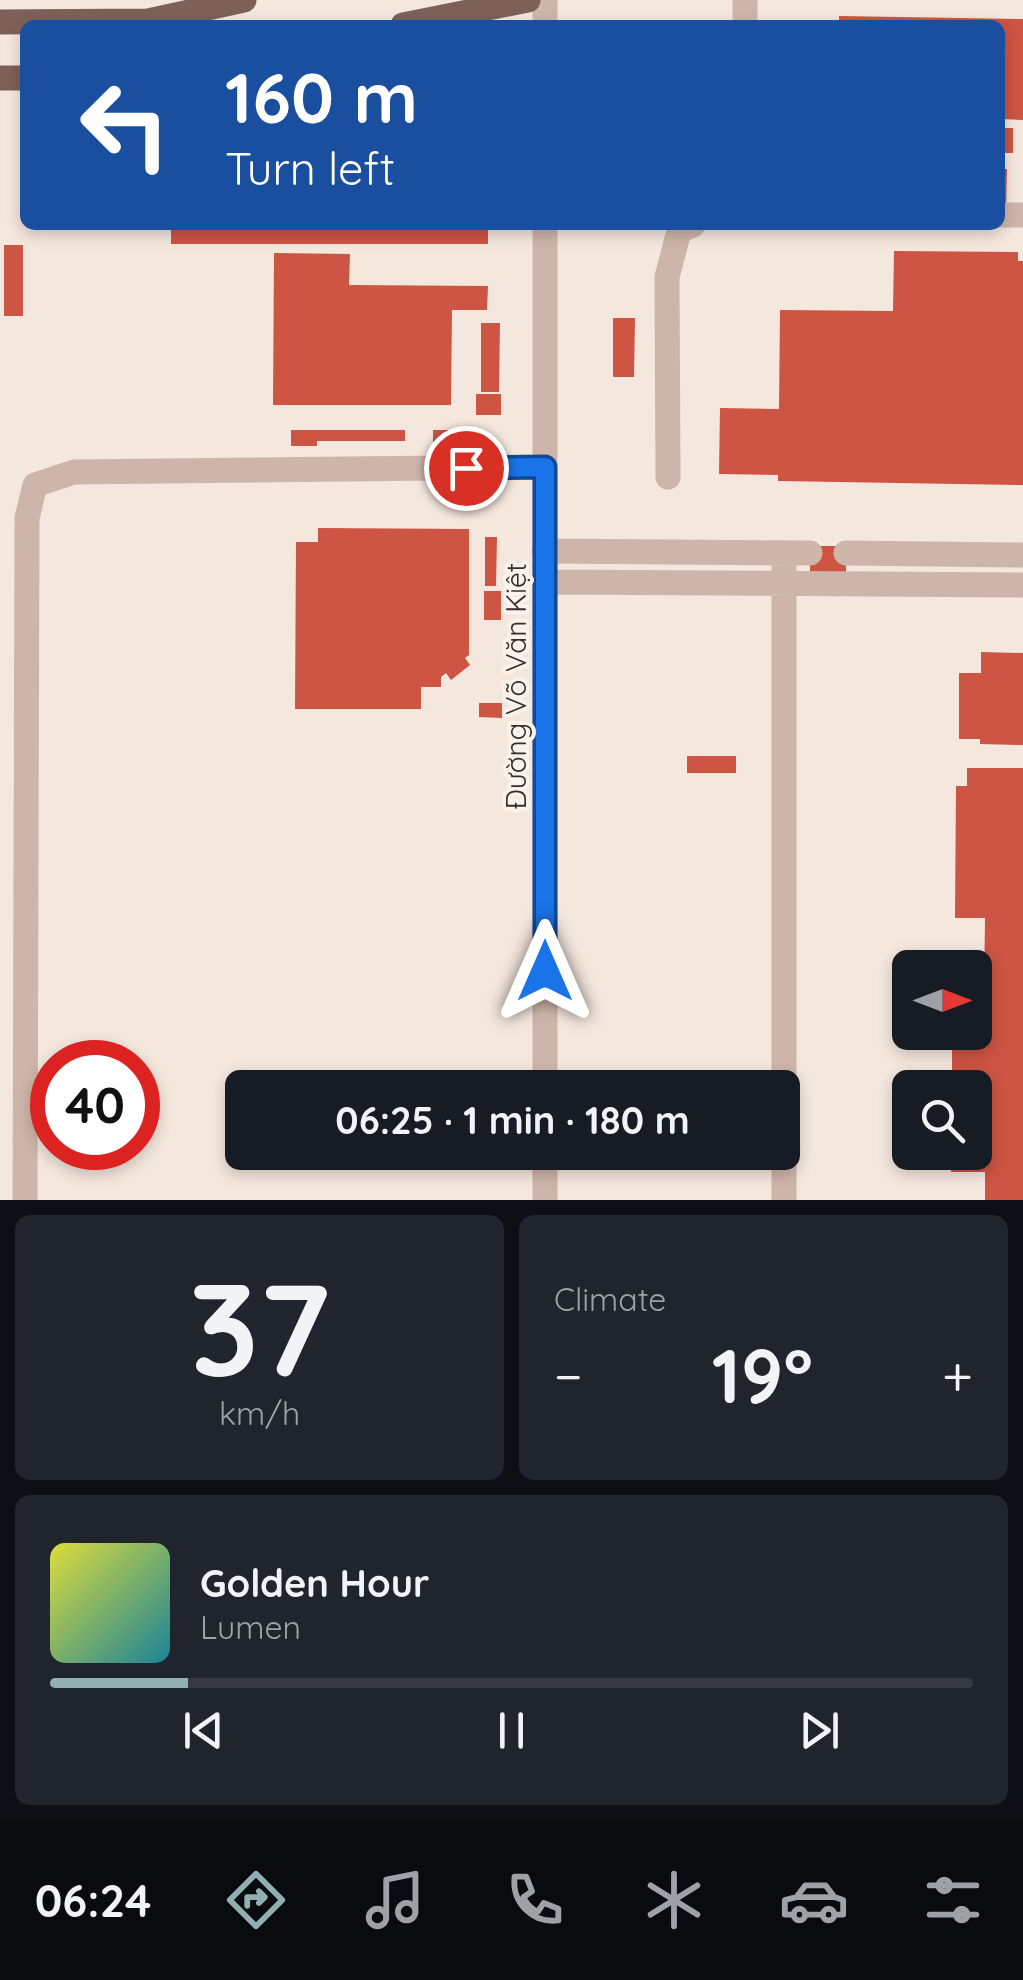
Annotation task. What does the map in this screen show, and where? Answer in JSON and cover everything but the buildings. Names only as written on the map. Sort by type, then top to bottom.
[{"type":"main road","points":[[148,20],[244,0]]},
{"type":"main road","points":[[428,20],[528,0]]},
{"type":"street","name":"Đường Võ Văn Kiệt","points":[[545,230],[545,1070]]},
{"type":"street","points":[[668,477],[667,278],[680,230]]},
{"type":"street","points":[[25,1200],[27,518],[35,485],[74,472],[545,467]]},
{"type":"street","points":[[544,551],[810,553]]},
{"type":"street","points":[[784,553],[784,1200]]},
{"type":"street","points":[[846,554],[1023,555]]},
{"type":"street","points":[[546,582],[1023,585]]},
{"type":"street","points":[[545,1170],[545,1200]]},
{"type":"route","points":[[466,468],[545,467],[545,971]]}]
